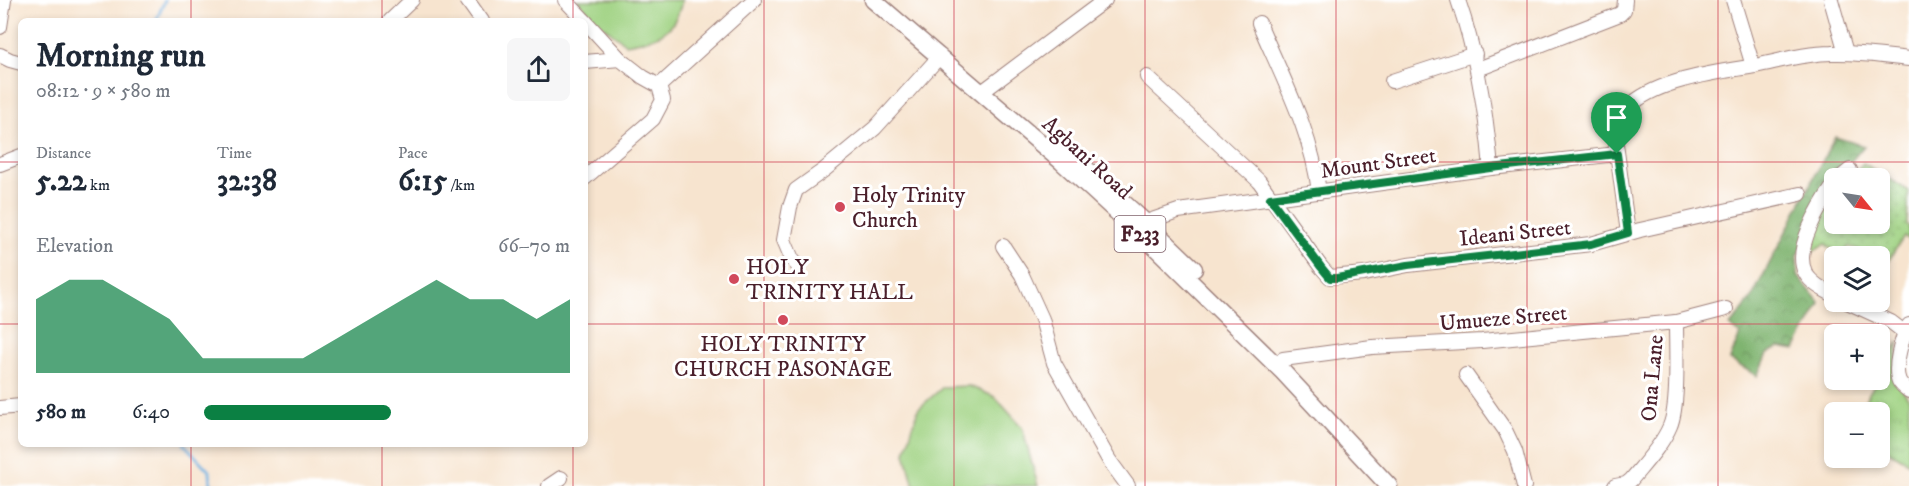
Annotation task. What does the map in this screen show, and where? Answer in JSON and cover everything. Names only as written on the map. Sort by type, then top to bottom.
[{"type":"main road","name":"Agbani Road","points":[[873,0],[940,56],[986,89]]},
{"type":"main road","name":"Agbani Road","points":[[888,0],[942,42],[986,89],[1139,225],[1283,359],[1402,486]]},
{"type":"main road","name":"Agbani Road","points":[[1139,225],[1283,372],[1389,486]]},
{"type":"street","points":[[0,27],[4,0]]},
{"type":"street","points":[[393,18],[412,0]]},
{"type":"street","points":[[467,0],[480,18]]},
{"type":"street","points":[[566,0],[582,18]]},
{"type":"street","points":[[659,86],[754,0]]},
{"type":"street","points":[[986,89],[1105,0]]},
{"type":"street","points":[[1458,0],[1478,69],[1491,168]]},
{"type":"street","points":[[1478,69],[1620,14],[1624,10],[1625,0]]},
{"type":"street","points":[[1733,0],[1754,66]]},
{"type":"street","points":[[1831,0],[1846,53]]},
{"type":"street","points":[[1258,23],[1296,110],[1311,153],[1319,192]]},
{"type":"street","points":[[588,24],[620,59],[659,86],[663,100],[653,119],[588,175]]},
{"type":"street","points":[[1628,233],[1617,154],[1617,135],[1626,111],[1638,100],[1666,86],[1693,78],[1803,56],[1846,53],[1909,59]]},
{"type":"street","points":[[1392,81],[1475,54]]},
{"type":"street","points":[[0,55],[18,62]]},
{"type":"street","points":[[797,265],[784,240],[790,207],[796,190],[875,128],[940,56]]},
{"type":"street","points":[[588,62],[620,59]]},
{"type":"street","points":[[1147,77],[1239,160],[1259,181],[1270,198]]},
{"type":"street","name":"Mount Street","points":[[1139,225],[1178,211],[1491,168],[1617,154]]},
{"type":"street","points":[[0,164],[18,157]]},
{"type":"street","name":"Ideani Street","points":[[1270,198],[1330,278],[1408,265],[1591,244],[1628,233],[1800,194]]},
{"type":"street","points":[[1824,201],[1815,216],[1804,246],[1803,259],[1804,270],[1810,280],[1824,289]]},
{"type":"street","points":[[1003,246],[1022,275],[1042,319],[1054,363],[1109,460],[1128,486]]},
{"type":"street","name":"Umueze Street","points":[[1283,359],[1372,347],[1482,341],[1676,322],[1726,309]]},
{"type":"street","points":[[1869,312],[1907,329],[1897,368],[1898,380],[1909,391]]},
{"type":"street","name":"Ona Lane","points":[[1615,486],[1626,484],[1631,480],[1671,424],[1674,406],[1676,322]]},
{"type":"street","points":[[1467,375],[1505,430],[1515,451],[1524,486]]},
{"type":"street","points":[[0,408],[18,406]]},
{"type":"green space","points":[[577,0],[682,0],[675,21],[663,33],[647,40],[626,44],[598,22]]},
{"type":"green space","points":[[1835,137],[1864,146],[1845,168],[1824,168],[1824,204],[1797,257],[1798,276],[1820,303],[1795,350],[1779,347],[1767,354],[1757,376],[1730,360],[1740,334],[1730,326],[1751,299]]},
{"type":"green space","points":[[1863,163],[1871,168],[1859,168]]},
{"type":"green space","points":[[1890,179],[1909,191],[1907,225],[1909,226],[1909,240],[1904,237],[1890,258],[1890,246],[1828,246],[1825,244],[1808,255],[1813,232],[1824,212],[1824,234],[1890,234]]},
{"type":"green space","points":[[1898,342],[1895,379],[1909,399],[1909,463],[1890,451],[1890,402],[1864,402],[1871,390],[1890,390],[1890,357]]},
{"type":"green space","points":[[969,386],[995,397],[1022,427],[1038,486],[914,486],[905,453],[918,409],[943,387]]},
{"type":"waterway","points":[[157,18],[165,0]]},
{"type":"waterway","points":[[187,447],[210,472],[211,486]]},
{"type":"place","name":"Holy Trinity Church","points":[[840,207]]},
{"type":"place","name":"HOLY TRINITY HALL","points":[[734,279]]},
{"type":"place","name":"HOLY TRINITY CHURCH PASONAGE","points":[[783,320]]},
{"type":"route","points":[[1617,154],[1628,233],[1591,244],[1408,265],[1337,278],[1330,278],[1270,198],[1491,168],[1617,154]]}]
